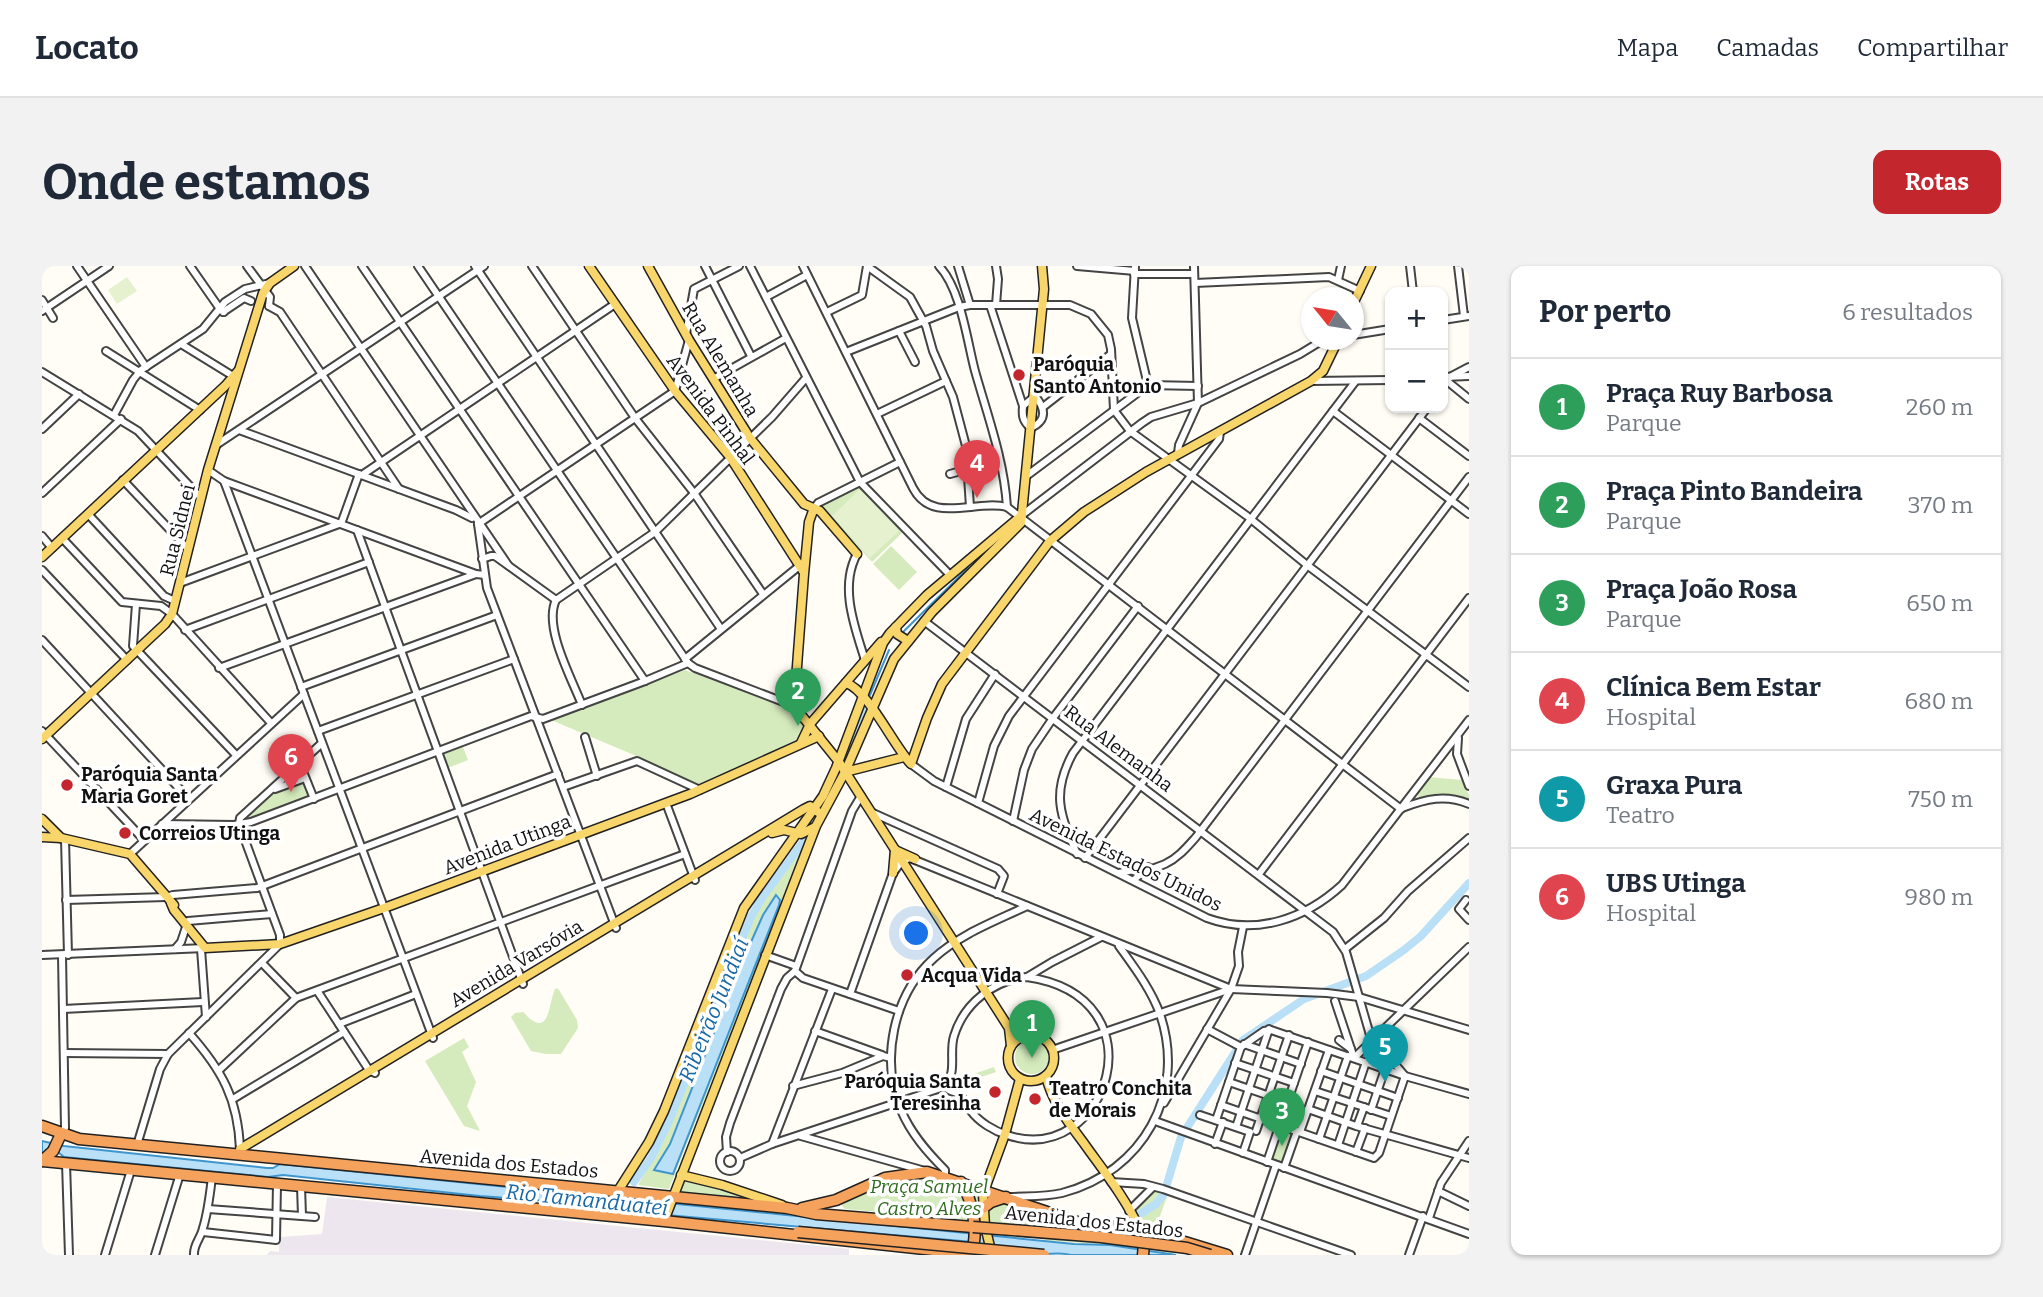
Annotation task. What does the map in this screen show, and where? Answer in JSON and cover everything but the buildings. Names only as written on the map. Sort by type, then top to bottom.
[{"type":"highway","name":"Avenida dos Estados","points":[[42,1126],[59,1138],[240,1152],[256,1156],[616,1194],[799,1209],[816,1214],[1101,1237],[1186,1248],[1210,1255]]},
{"type":"highway","points":[[45,1159],[59,1138]]},
{"type":"highway","name":"Avenida dos Estados","points":[[45,1159],[131,1170],[617,1214],[772,1233],[975,1252],[979,1225],[961,1182]]},
{"type":"highway","name":"Avenida dos Estados","points":[[927,1172],[985,1189],[1083,1224],[1122,1226],[1142,1241],[1178,1239],[1227,1255]]},
{"type":"highway","points":[[799,1209],[836,1200],[893,1176],[927,1172]]},
{"type":"highway","points":[[983,1208],[1006,1197]]},
{"type":"highway","name":"Avenida dos Estados","points":[[772,1233],[798,1231],[1044,1255]]},
{"type":"highway","points":[[1157,1252],[1163,1242],[1178,1239]]},
{"type":"main road","points":[[267,288],[295,266]]},
{"type":"main road","name":"Avenida Pinhal","points":[[589,266],[675,391],[730,457],[793,554],[802,563],[804,574],[794,706]]},
{"type":"main road","name":"Rua Alemanha","points":[[648,266],[750,438],[804,504],[822,512],[857,554]]},
{"type":"main road","points":[[665,1219],[818,822],[845,772],[890,666],[924,621],[1019,526],[1045,284],[1042,266]]},
{"type":"main road","points":[[1361,287],[1371,266]]},
{"type":"main road","name":"Rua Sidnei","points":[[43,735],[92,693],[165,624],[172,614],[171,599],[180,583],[231,381],[240,368],[267,288]]},
{"type":"main road","points":[[911,764],[933,702],[947,676],[1050,541],[1084,512],[1123,488],[1315,379],[1324,371],[1333,350]]},
{"type":"main road","points":[[42,557],[231,381],[240,368]]},
{"type":"main road","points":[[802,563],[814,508]]},
{"type":"main road","points":[[802,743],[810,724],[888,635],[950,575],[1021,517]]},
{"type":"main road","points":[[793,554],[802,552],[807,541]]},
{"type":"main road","points":[[967,560],[974,570]]},
{"type":"main road","points":[[896,627],[897,634],[908,640]]},
{"type":"main road","points":[[617,1214],[616,1194],[649,1142],[660,1119],[744,908],[794,832],[823,796],[839,762],[888,635]]},
{"type":"main road","name":"Avenida Estados Unidos","points":[[846,683],[850,683],[863,696],[911,764]]},
{"type":"main road","points":[[794,706],[839,762],[1009,1028],[1009,1066],[1020,1079],[1035,1081],[1048,1088]]},
{"type":"main road","name":"Avenida Utinga","points":[[203,949],[280,944],[700,790],[819,736]]},
{"type":"main road","points":[[845,772],[904,757]]},
{"type":"main road","name":"Avenida Varsóvia","points":[[694,878],[798,812],[807,807],[815,808]]},
{"type":"main road","points":[[815,808],[818,822]]},
{"type":"main road","points":[[794,832],[791,823],[798,812]]},
{"type":"main road","points":[[42,819],[63,839]]},
{"type":"main road","name":"Avenida Varsóvia","points":[[240,1152],[776,831],[805,834],[818,822]]},
{"type":"main road","points":[[42,837],[130,854],[169,900],[203,949]]},
{"type":"main road","points":[[895,850],[915,859]]},
{"type":"main road","points":[[893,873],[895,850]]},
{"type":"main road","points":[[187,924],[207,944],[217,949]]},
{"type":"main road","points":[[1009,1028],[1024,1036]]},
{"type":"main road","points":[[1011,1046],[1024,1036],[1034,1035],[1043,1038],[1052,1050],[1054,1063],[1046,1076],[1035,1081]]},
{"type":"main road","name":"Avenida Varsóvia","points":[[256,1156],[256,1145],[372,1071]]},
{"type":"main road","points":[[1046,1076],[1048,1088],[1129,1211],[1142,1241]]},
{"type":"main road","points":[[991,1251],[979,1225],[985,1189],[1005,1134],[1020,1079]]},
{"type":"main road","points":[[681,1175],[722,1185],[787,1208]]},
{"type":"street","points":[[77,266],[139,357],[143,370]]},
{"type":"street","points":[[44,309],[109,266]]},
{"type":"street","points":[[190,266],[221,310]]},
{"type":"street","points":[[247,266],[267,288],[269,306]]},
{"type":"street","points":[[305,266],[508,565]]},
{"type":"street","points":[[362,266],[645,681]]},
{"type":"street","points":[[418,266],[692,667],[794,706]]},
{"type":"street","points":[[532,266],[635,418],[695,493],[763,594]]},
{"type":"street","points":[[705,266],[751,356]]},
{"type":"street","points":[[478,522],[675,391],[688,337],[693,291],[739,266]]},
{"type":"street","points":[[750,266],[860,482],[950,575]]},
{"type":"street","points":[[766,297],[812,266]]},
{"type":"street","points":[[827,312],[862,295],[867,266],[910,298],[924,322],[953,397],[966,446],[970,507]]},
{"type":"street","points":[[939,266],[947,276],[958,307],[1004,474],[1007,507]]},
{"type":"street","points":[[958,266],[970,305]]},
{"type":"street","points":[[996,266],[998,279],[993,305],[1023,406],[1023,418],[1031,428],[1042,419],[1043,407],[1034,396],[1023,406]]},
{"type":"street","points":[[1077,266],[1194,270],[1198,404],[1174,458]]},
{"type":"street","points":[[1338,279],[1341,266]]},
{"type":"street","points":[[1410,266],[1412,287]]},
{"type":"street","points":[[1448,319],[1468,316],[1458,266]]},
{"type":"street","points":[[216,445],[439,297],[479,267],[721,629]]},
{"type":"street","points":[[805,270],[917,496],[926,504],[942,509],[1007,507],[1401,809],[1420,801],[1441,798],[1468,803]]},
{"type":"street","points":[[1135,270],[1132,318],[1148,385]]},
{"type":"street","points":[[1195,284],[1325,277],[1338,279],[1354,287]]},
{"type":"street","points":[[114,415],[143,370],[203,329],[243,290],[267,288]]},
{"type":"street","points":[[251,300],[253,293],[267,288]]},
{"type":"street","points":[[221,310],[244,298],[251,300],[259,308],[269,306]]},
{"type":"street","points":[[42,300],[44,309],[53,318]]},
{"type":"street","points":[[180,583],[252,554],[340,524],[361,475],[615,304]]},
{"type":"street","points":[[846,352],[958,307],[970,305],[1070,305],[1091,314],[1105,330],[1111,354],[1114,410],[1130,431],[1174,458],[1307,565],[1469,687]]},
{"type":"street","points":[[269,306],[280,312],[399,489]]},
{"type":"street","points":[[1364,333],[1385,330]]},
{"type":"street","points":[[899,331],[915,362]]},
{"type":"street","points":[[713,379],[786,338]]},
{"type":"street","points":[[181,344],[231,381]]},
{"type":"street","points":[[1021,517],[1130,431],[1152,417],[1198,404],[1307,350]]},
{"type":"street","points":[[106,351],[130,366],[143,370],[200,410]]},
{"type":"street","points":[[1043,407],[1111,354]]},
{"type":"street","points":[[130,366],[135,364],[139,357]]},
{"type":"street","points":[[1448,379],[1469,367]]},
{"type":"street","points":[[42,372],[138,431],[201,498]]},
{"type":"street","points":[[1448,380],[1469,376]]},
{"type":"street","points":[[582,705],[552,624],[556,600],[655,532],[772,417],[806,377]]},
{"type":"street","points":[[1315,379],[1327,382],[1385,380]]},
{"type":"street","points":[[877,414],[946,381]]},
{"type":"street","points":[[1077,854],[1063,824],[1059,792],[1064,770],[1082,741],[1333,411],[1352,382]]},
{"type":"street","points":[[1448,382],[1469,399]]},
{"type":"street","points":[[1025,477],[1148,385],[1198,386]]},
{"type":"street","points":[[42,429],[79,394]]},
{"type":"street","points":[[1333,411],[1469,514]]},
{"type":"street","points":[[1085,858],[1423,413]]},
{"type":"street","points":[[1419,418],[1469,456]]},
{"type":"street","points":[[42,493],[121,419]]},
{"type":"street","points":[[220,430],[231,435]]},
{"type":"street","points":[[239,430],[456,510],[478,522]]},
{"type":"street","points":[[978,803],[999,734],[1024,696],[1192,475],[1220,433]]},
{"type":"street","points":[[814,508],[818,503],[900,462]]},
{"type":"street","points":[[950,474],[968,469]]},
{"type":"street","points":[[208,470],[224,481],[459,568],[485,575]]},
{"type":"street","points":[[1134,880],[1140,873],[1181,854],[1201,830],[1469,477]]},
{"type":"street","points":[[123,480],[188,549]]},
{"type":"street","points":[[224,481],[432,1036]]},
{"type":"street","points":[[456,510],[471,512]]},
{"type":"street","points":[[88,514],[171,599],[161,606]]},
{"type":"street","points":[[478,522],[485,575],[497,615],[614,926]]},
{"type":"street","points":[[357,530],[522,981]]},
{"type":"street","points":[[42,536],[52,548]]},
{"type":"street","points":[[62,538],[122,602],[161,606],[172,614],[271,723]]},
{"type":"street","points":[[857,554],[852,571],[850,605],[865,660]]},
{"type":"street","points":[[482,559],[493,556],[556,600]]},
{"type":"street","points":[[185,630],[369,562]]},
{"type":"street","points":[[162,824],[239,824],[314,799],[531,716],[537,719],[645,681],[687,661],[721,629],[802,563]]},
{"type":"street","points":[[459,568],[460,579]]},
{"type":"street","points":[[42,570],[127,660]]},
{"type":"street","points":[[219,667],[476,574]]},
{"type":"street","points":[[1259,874],[1469,598]]},
{"type":"street","points":[[136,604],[133,646],[236,755]]},
{"type":"street","points":[[1013,821],[1028,759],[1040,735],[1138,607]]},
{"type":"street","points":[[130,854],[303,690],[402,649],[497,615]]},
{"type":"street","name":"Rua Alemanha","points":[[924,621],[1334,932],[1345,949],[1373,1040],[1405,1076]]},
{"type":"street","points":[[42,640],[189,799]]},
{"type":"street","points":[[318,732],[514,659]]},
{"type":"street","points":[[946,787],[966,719],[995,674]]},
{"type":"street","name":"Avenida Estados Unidos","points":[[911,764],[946,787],[1085,858],[1208,918],[1243,927],[1298,915],[1342,885],[1469,720]]},
{"type":"street","points":[[1460,733],[1456,744],[1457,754],[1469,786]]},
{"type":"street","points":[[43,735],[144,840]]},
{"type":"street","points":[[585,737],[597,776]]},
{"type":"street","points":[[137,1144],[160,1069],[168,1054],[280,944],[280,935],[239,824],[240,818],[322,743]]},
{"type":"street","points":[[1446,750],[1457,754]]},
{"type":"street","points":[[563,787],[637,761],[700,790]]},
{"type":"street","points":[[300,764],[314,799]]},
{"type":"street","points":[[66,900],[169,900],[173,895],[249,890],[558,774]]},
{"type":"street","points":[[270,791],[305,778]]},
{"type":"street","points":[[852,811],[855,787]]},
{"type":"street","points":[[1414,792],[1420,801]]},
{"type":"street","points":[[727,1152],[726,1137],[734,1111],[781,989],[795,969],[852,811],[861,796]]},
{"type":"street","points":[[666,803],[694,878]]},
{"type":"street","points":[[871,812],[998,869],[1004,876],[998,894]]},
{"type":"street","points":[[1345,949],[1384,918],[1408,891],[1469,838]]},
{"type":"street","points":[[59,1138],[65,1128],[63,1009],[66,900],[63,839]]},
{"type":"street","points":[[219,1070],[296,998],[685,854]]},
{"type":"street","points":[[850,994],[893,873],[902,861],[915,859],[1231,989],[1314,992],[1359,997],[1468,1029]]},
{"type":"street","points":[[1119,873],[1154,867]]},
{"type":"street","points":[[1294,901],[1298,915]]},
{"type":"street","points":[[1466,901],[1459,909],[1469,920]]},
{"type":"street","points":[[945,1177],[944,1169],[914,1135],[897,1101],[887,1057],[898,1011],[922,972],[954,942],[1027,906]]},
{"type":"street","points":[[175,949],[181,942],[187,924],[272,914]]},
{"type":"street","points":[[1006,1197],[1058,1194],[1094,1181],[1130,1154],[1155,1121],[1231,989],[1239,965],[1238,951],[1243,927]]},
{"type":"street","points":[[1027,977],[1056,984],[1074,993],[1094,1011],[1105,1033],[1109,1059],[1104,1085],[1091,1109],[1072,1126],[1056,1133],[1023,1138],[1005,1134],[976,1117],[959,1094],[952,1092],[947,1086],[951,1074],[952,1045],[957,1029],[966,1013],[986,992],[1004,981],[1027,977],[1101,937]]},
{"type":"street","points":[[1118,944],[1145,984],[1160,1014],[1168,1056],[1160,1111]]},
{"type":"street","points":[[1319,1139],[1340,1078],[1353,1054],[1373,1040],[1469,947]]},
{"type":"street","points":[[42,955],[203,949],[203,1002],[206,1017]]},
{"type":"street","points":[[765,955],[795,969],[799,976],[898,1011]]},
{"type":"street","points":[[262,962],[296,998]]},
{"type":"street","points":[[1215,982],[1215,995]]},
{"type":"street","points":[[772,1144],[832,989]]},
{"type":"street","points":[[1052,1050],[1231,989]]},
{"type":"street","points":[[318,992],[372,1071]]},
{"type":"street","points":[[339,1024],[416,994]]},
{"type":"street","points":[[1215,995],[1220,998],[1222,1004]]},
{"type":"street","points":[[1335,1000],[1353,1054]]},
{"type":"street","points":[[63,1009],[203,1002]]},
{"type":"street","points":[[1207,1029],[1240,1046],[1301,1064]]},
{"type":"street","points":[[1215,1144],[1221,1105],[1240,1046],[1269,1029],[1329,1050],[1353,1054]]},
{"type":"street","points":[[1236,1127],[1269,1029]]},
{"type":"street","points":[[815,1031],[887,1057]]},
{"type":"street","points":[[233,1099],[344,1032]]},
{"type":"street","points":[[189,1033],[219,1070],[233,1099],[240,1152]]},
{"type":"street","points":[[1243,1153],[1260,1119],[1289,1035]]},
{"type":"street","points":[[1339,1041],[1366,1062],[1469,1094]]},
{"type":"street","points":[[1267,1162],[1308,1042]]},
{"type":"street","points":[[1284,1168],[1329,1050]]},
{"type":"street","points":[[64,1053],[168,1054]]},
{"type":"street","points":[[793,1086],[887,1057]]},
{"type":"street","points":[[1356,1152],[1367,1108],[1392,1060]]},
{"type":"street","points":[[1338,1146],[1366,1062]]},
{"type":"street","points":[[1235,1063],[1294,1083]]},
{"type":"street","points":[[1321,1072],[1398,1098]]},
{"type":"street","points":[[1221,1105],[1374,1158],[1379,1153],[1405,1076]]},
{"type":"street","points":[[1229,1082],[1287,1102]]},
{"type":"street","points":[[727,1170],[736,1169],[740,1158],[772,1144],[947,1086]]},
{"type":"street","points":[[1315,1091],[1391,1116]]},
{"type":"street","points":[[1308,1110],[1469,1158]]},
{"type":"street","points":[[1200,1115],[1253,1131]]},
{"type":"street","points":[[1155,1121],[1469,1234]]},
{"type":"street","points":[[799,1135],[927,1172]]},
{"type":"street","points":[[1409,1255],[1438,1191],[1469,1141]]},
{"type":"street","points":[[727,1170],[721,1163],[723,1155],[727,1152],[736,1153],[740,1158]]},
{"type":"street","points":[[66,1163],[68,1255]]},
{"type":"street","points":[[1245,1255],[1276,1165]]},
{"type":"street","points":[[105,1255],[131,1170]]},
{"type":"street","points":[[722,1185],[727,1170]]},
{"type":"street","points":[[155,1255],[180,1174]]},
{"type":"street","points":[[194,1255],[208,1209],[212,1177]]},
{"type":"street","points":[[1111,1182],[1144,1184],[1165,1190],[1351,1255]]},
{"type":"street","points":[[202,1232],[276,1240],[277,1184]]},
{"type":"street","points":[[301,1186],[302,1216]]},
{"type":"street","points":[[1129,1211],[1153,1187]]},
{"type":"street","points":[[1438,1191],[1469,1206]]},
{"type":"street","points":[[208,1209],[315,1217]]},
{"type":"shaded area","points":[[327,1197],[849,1249],[849,1255],[267,1255],[270,1251],[279,1252],[279,1237],[322,1234]]},
{"type":"green space","points":[[127,277],[137,291],[117,304],[108,290]]},
{"type":"green space","points":[[860,486],[904,531],[872,562],[823,507],[825,502]]},
{"type":"green space","points":[[860,489],[899,531],[870,558],[832,516]]},
{"type":"green space","points":[[891,546],[917,572],[899,590],[873,564]]},
{"type":"green space","points":[[685,670],[791,708],[806,726],[799,740],[699,786],[551,720]]},
{"type":"green space","points":[[463,747],[468,760],[448,768],[444,754]]},
{"type":"green space","points":[[1429,777],[1462,780],[1469,800],[1445,796],[1420,798],[1417,794]]},
{"type":"green space","points":[[301,781],[305,782],[310,795],[308,798],[246,819],[272,792]]},
{"type":"green space","points":[[804,845],[669,1189],[638,1185],[663,1142],[755,914],[762,900]]},
{"type":"green space","points":[[556,988],[577,1020],[578,1028],[561,1054],[531,1051],[511,1017],[515,1013],[523,1012],[538,1023],[543,1022]]},
{"type":"green space","points":[[464,1038],[469,1047],[462,1052],[476,1082],[467,1106],[480,1131],[464,1126],[425,1061]]},
{"type":"green space","points":[[1032,1040],[1044,1045],[1049,1057],[1044,1069],[1032,1074],[1020,1069],[1015,1057],[1020,1045]]},
{"type":"green space","points":[[994,1067],[996,1072],[966,1082],[960,1089],[953,1085],[956,1075],[962,1074],[965,1077]]},
{"type":"green space","points":[[1284,1129],[1292,1135],[1281,1164],[1271,1159],[1281,1130]]},
{"type":"green space","name":"Praça Samuel Castro Alves","points":[[929,1176],[1067,1223],[1065,1226],[1036,1226],[845,1209],[842,1206],[845,1199],[900,1177]]},
{"type":"green space","points":[[687,1180],[749,1198],[679,1192],[681,1184]]},
{"type":"green space","points":[[1157,1190],[1168,1194],[1155,1230],[1139,1224],[1134,1212]]},
{"type":"green space","points":[[1100,1235],[1171,1249],[1174,1255],[1110,1245],[1039,1240]]},
{"type":"water","points":[[776,895],[780,900],[779,905],[673,1174],[654,1170],[670,1144],[739,969],[763,915]]},
{"type":"water","name":"Rio Tamanduateí","points":[[42,1141],[64,1146],[267,1168],[280,1164],[1074,1244],[1110,1245],[1176,1255],[1016,1252],[973,1242],[598,1209],[573,1203],[283,1175],[268,1177],[64,1157],[59,1153],[42,1152]]},
{"type":"waterway","name":"Ribeirão Jundiaí","points":[[901,634],[968,568]]},
{"type":"waterway","name":"Ribeirão Jundiaí","points":[[870,695],[889,650]]},
{"type":"waterway","name":"Ribeirão Jundiaí","points":[[845,760],[864,711]]},
{"type":"waterway","name":"Ribeirão Jundiaí","points":[[634,1182],[651,1158],[669,1121],[751,917],[803,842]]},
{"type":"waterway","points":[[1135,1217],[1156,1204],[1164,1194],[1181,1137],[1243,1040],[1304,999],[1366,976],[1404,950],[1421,936],[1469,883]]},
{"type":"place","name":"Paróquia Santo Antonio","points":[[1019,375]]},
{"type":"place","name":"Clínica Bem Estar","points":[[977,498]]},
{"type":"place","name":"Praça Pinto Bandeira","points":[[798,726]]},
{"type":"place","name":"Paróquia Santa Maria Goret","points":[[67,785]]},
{"type":"place","name":"UBS Utinga","points":[[291,792]]},
{"type":"place","name":"Correios Utinga","points":[[125,833]]},
{"type":"place","name":"Acqua Vida","points":[[907,975]]},
{"type":"place","name":"Praça Ruy Barbosa","points":[[1032,1058]]},
{"type":"place","name":"Graxa Pura","points":[[1385,1082]]},
{"type":"place","name":"Paróquia Santa Teresinha","points":[[995,1092]]},
{"type":"place","name":"Teatro Conchita de Morais","points":[[1035,1099]]},
{"type":"place","name":"Praça João Rosa","points":[[1282,1146]]}]
